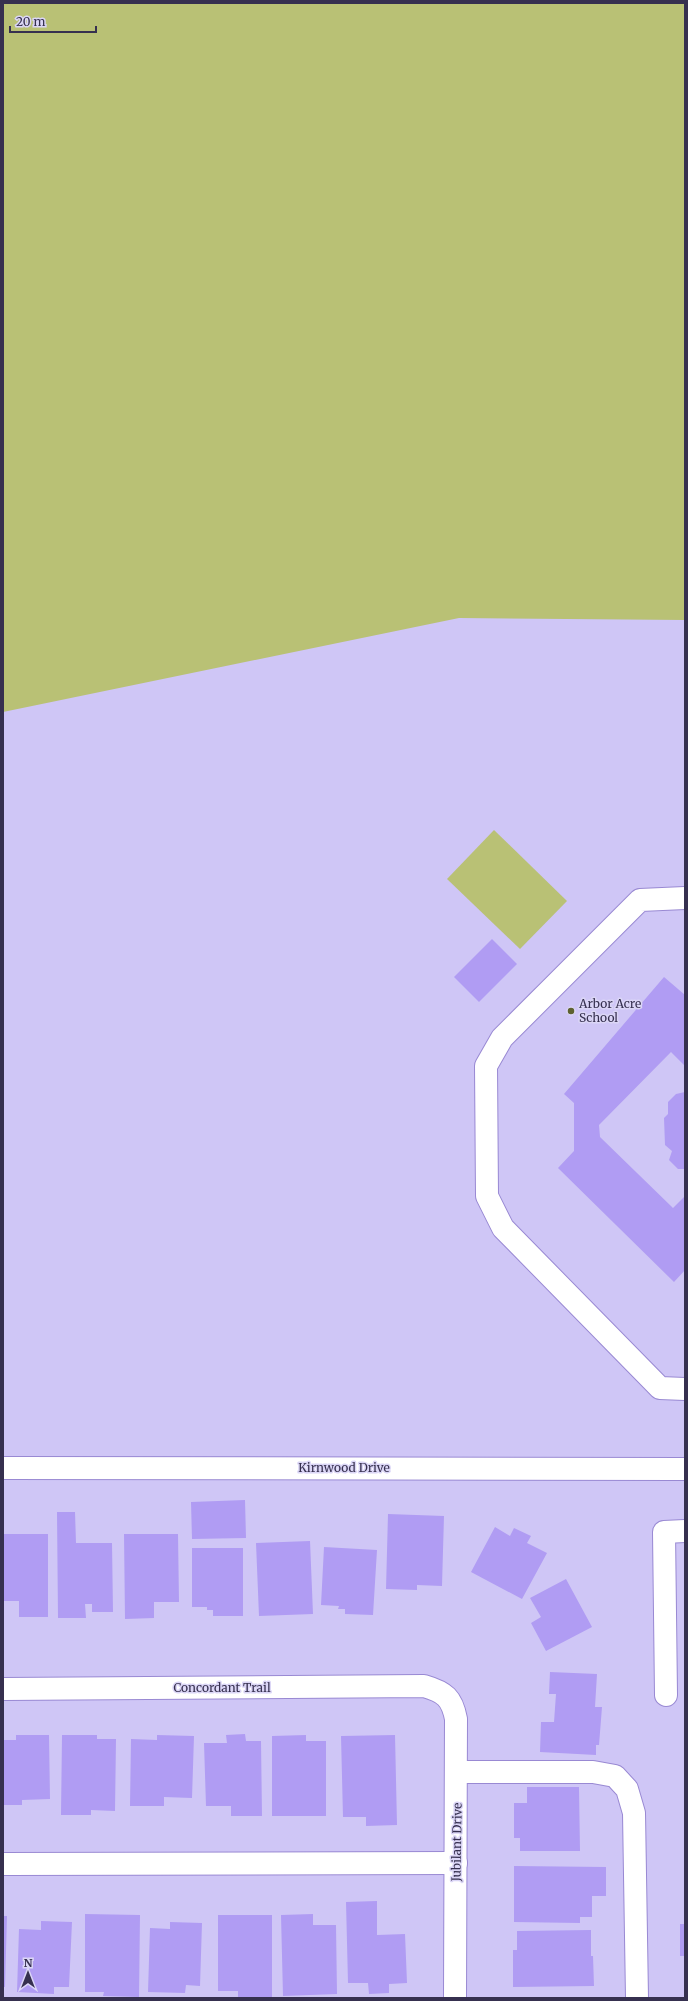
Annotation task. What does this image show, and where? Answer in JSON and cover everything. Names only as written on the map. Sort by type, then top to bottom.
[{"type":"street","points":[[685,898],[640,900],[502,1038],[486,1066],[487,1196],[504,1228],[660,1388],[685,1389]]},
{"type":"street","name":"Kirnwood Drive","points":[[3,1468],[685,1469]]},
{"type":"street","points":[[666,1695],[664,1532],[685,1531]]},
{"type":"street","name":"Concordant Trail","points":[[3,1689],[424,1686],[440,1691]]},
{"type":"street","name":"Jubilant Drive","points":[[440,1691],[453,1704],[456,1719],[455,1998]]},
{"type":"street","points":[[457,1772],[593,1772],[615,1776],[627,1789],[634,1813],[637,1998]]},
{"type":"street","points":[[3,1864],[456,1863]]},
{"type":"green space","points":[[3,3],[685,3],[685,620],[459,618],[3,712]]},
{"type":"green space","points":[[494,830],[567,901],[520,949],[447,879]]},
{"type":"building","points":[[492,939],[517,964],[479,1002],[454,977]]},
{"type":"building","points":[[664,977],[685,995],[685,1066],[671,1052],[599,1125],[600,1137],[673,1208],[685,1196],[685,1270],[674,1282],[558,1168],[574,1151],[574,1103],[564,1094]]},
{"type":"building","points":[[685,1092],[685,1169],[678,1169],[669,1160],[672,1151],[665,1145],[664,1118],[668,1114],[668,1102],[676,1094]]},
{"type":"building","points":[[245,1500],[246,1538],[192,1539],[191,1502]]},
{"type":"building","points":[[57,1512],[75,1512],[76,1543],[112,1543],[113,1612],[92,1612],[92,1604],[85,1604],[86,1618],[58,1618]]},
{"type":"building","points":[[388,1514],[444,1516],[442,1586],[417,1585],[417,1590],[386,1589]]},
{"type":"building","points":[[495,1527],[510,1536],[514,1528],[531,1536],[527,1543],[547,1553],[522,1599],[471,1572]]},
{"type":"building","points":[[3,1534],[48,1534],[48,1617],[19,1617],[19,1601],[3,1601]]},
{"type":"building","points":[[124,1534],[178,1534],[179,1602],[154,1602],[154,1618],[125,1619]]},
{"type":"building","points":[[310,1541],[313,1614],[259,1616],[256,1543]]},
{"type":"building","points":[[324,1547],[377,1550],[373,1615],[345,1614],[345,1609],[338,1609],[339,1606],[321,1605]]},
{"type":"building","points":[[192,1548],[243,1548],[243,1616],[213,1616],[213,1610],[207,1610],[207,1607],[192,1607]]},
{"type":"building","points":[[566,1579],[592,1627],[546,1651],[531,1623],[541,1617],[530,1598]]},
{"type":"building","points":[[550,1672],[597,1674],[595,1707],[602,1707],[599,1745],[596,1745],[596,1755],[540,1752],[541,1722],[554,1722],[556,1694],[549,1694]]},
{"type":"building","points":[[245,1734],[246,1741],[261,1741],[262,1816],[231,1816],[231,1806],[206,1806],[204,1743],[227,1743],[226,1735]]},
{"type":"building","points":[[16,1735],[49,1735],[50,1799],[22,1800],[22,1805],[3,1805],[3,1740],[16,1740]]},
{"type":"building","points":[[62,1735],[97,1735],[97,1739],[116,1739],[115,1811],[91,1810],[91,1815],[61,1815]]},
{"type":"building","points":[[157,1735],[194,1736],[192,1798],[164,1797],[164,1806],[130,1806],[131,1739],[157,1740]]},
{"type":"building","points":[[306,1735],[306,1741],[326,1741],[326,1816],[272,1816],[272,1736]]},
{"type":"building","points":[[395,1735],[397,1825],[366,1826],[366,1817],[343,1817],[341,1736]]},
{"type":"building","points":[[527,1787],[579,1787],[580,1851],[520,1851],[520,1838],[514,1838],[514,1803],[527,1803]]},
{"type":"building","points":[[514,1866],[606,1867],[606,1896],[592,1896],[592,1917],[580,1917],[580,1923],[514,1922]]},
{"type":"building","points":[[377,1901],[377,1935],[405,1934],[407,1983],[389,1984],[389,1993],[369,1994],[368,1983],[348,1983],[346,1902]]},
{"type":"building","points":[[85,1914],[140,1915],[139,1997],[103,1996],[104,1992],[85,1992]]},
{"type":"building","points":[[313,1914],[313,1925],[336,1925],[337,1994],[283,1996],[281,1915]]},
{"type":"building","points":[[218,1915],[272,1915],[272,1997],[238,1997],[238,1991],[218,1991]]},
{"type":"building","points":[[3,1916],[7,1916],[5,1987],[3,1987]]},
{"type":"building","points":[[41,1921],[72,1922],[69,1987],[54,1987],[54,1994],[17,1992],[19,1929],[41,1930]]},
{"type":"building","points":[[170,1922],[202,1923],[200,1986],[186,1985],[185,1993],[148,1992],[150,1928],[170,1929]]},
{"type":"building","points":[[680,1924],[685,1924],[685,1956],[680,1956]]},
{"type":"building","points":[[591,1930],[591,1956],[593,1956],[594,1986],[513,1987],[513,1950],[517,1950],[517,1931]]},
{"type":"place","name":"Arbor Acre School","points":[[571,1011]]}]
